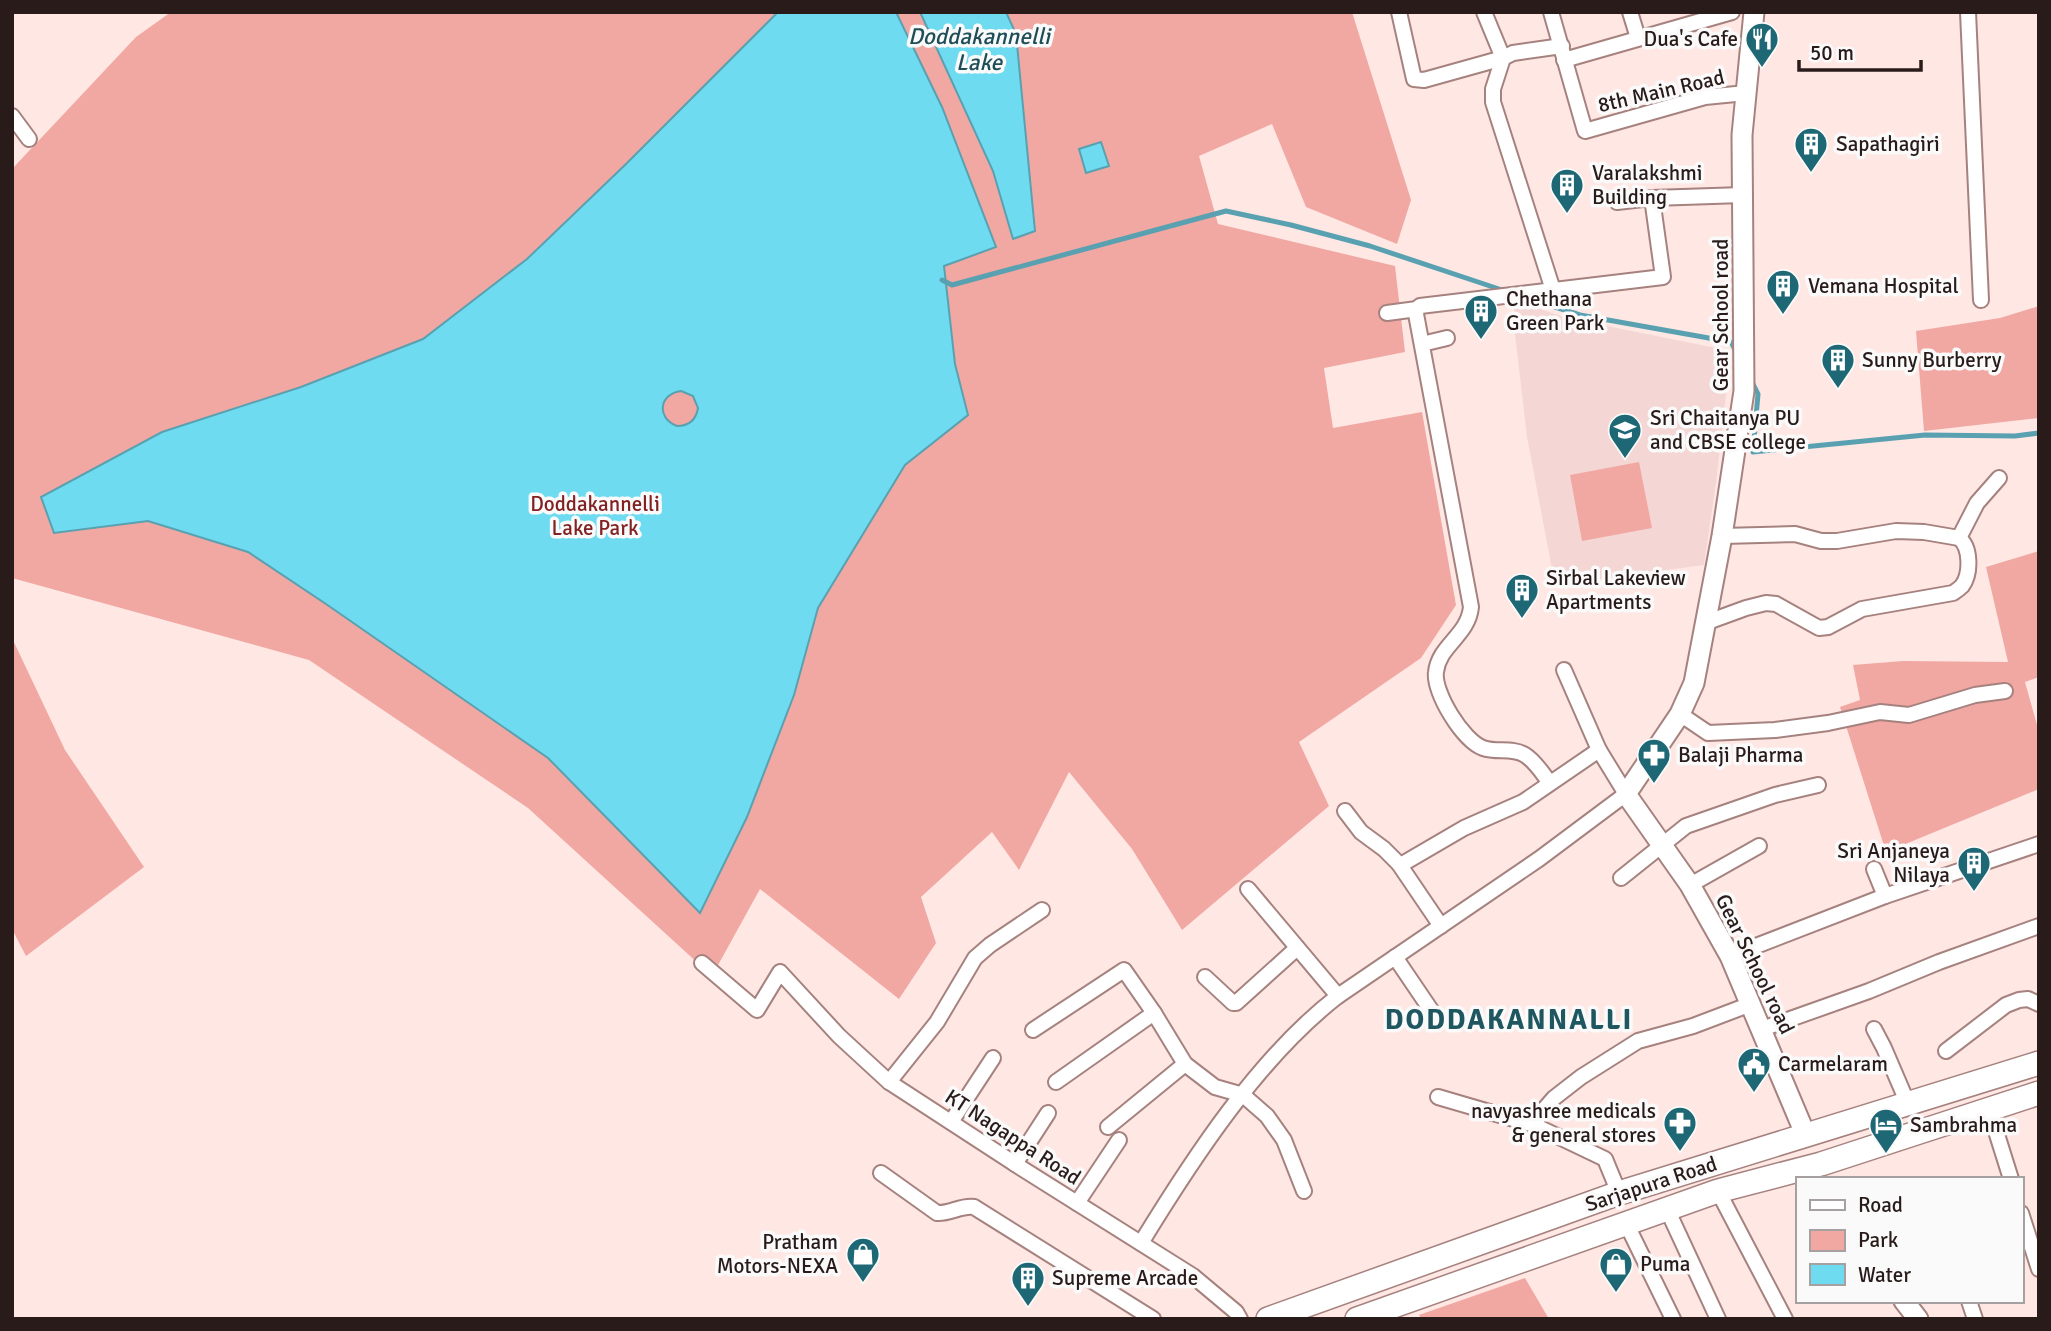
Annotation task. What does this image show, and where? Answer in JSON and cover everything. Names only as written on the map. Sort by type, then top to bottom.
[{"type":"main road","name":"Gear School road","points":[[1754,12],[1742,135],[1744,391],[1722,536],[1694,683],[1680,714],[1626,794],[1690,885],[1730,956],[1806,1136]]},
{"type":"main road","name":"Sarjapura Road","points":[[1268,1319],[1619,1193],[2039,1063]]},
{"type":"main road","name":"Sarjapura Road","points":[[1797,1177],[1825,1172],[1989,1109],[2039,1093]]},
{"type":"main road","name":"Sarjapura Road","points":[[1357,1319],[1718,1191],[1796,1177]]},
{"type":"main road","points":[[1906,1303],[1918,1319]]},
{"type":"street","points":[[1399,12],[1414,79],[1424,80],[1513,53],[1563,53],[1638,38],[1732,12]]},
{"type":"street","points":[[1484,12],[1503,58],[1493,89],[1493,102],[1553,290]]},
{"type":"street","points":[[1551,12],[1563,53]]},
{"type":"street","points":[[1630,12],[1638,38]]},
{"type":"street","points":[[1968,12],[1981,300]]},
{"type":"street","name":"8th Main Road","points":[[1563,53],[1585,131],[1705,97],[1746,93]]},
{"type":"street","points":[[12,116],[29,139]]},
{"type":"street","points":[[1618,202],[1652,198],[1744,195]]},
{"type":"street","points":[[1387,313],[1416,309],[1420,306],[1663,277],[1652,198]]},
{"type":"street","points":[[1416,309],[1471,607],[1469,619],[1462,631],[1438,660],[1435,677],[1453,720],[1471,740],[1482,748],[1515,750],[1527,756],[1550,783]]},
{"type":"street","points":[[1422,344],[1447,338]]},
{"type":"street","points":[[1959,538],[1977,503],[1999,478]]},
{"type":"street","points":[[1705,623],[1766,603],[1776,604],[1819,628],[1828,627],[1862,609],[1953,593],[1967,577],[1966,546],[1959,538],[1924,532],[1896,531],[1837,541],[1821,541],[1795,534],[1722,536]]},
{"type":"street","points":[[1141,1242],[1182,1177],[1242,1095],[1311,1017],[1539,859],[1626,794],[1599,750],[1564,670]]},
{"type":"street","points":[[1680,714],[1708,733],[1763,731],[1828,723],[1880,712],[1909,715],[1975,695],[2005,691]]},
{"type":"street","points":[[1399,864],[1464,828],[1523,802],[1599,750]]},
{"type":"street","points":[[1621,878],[1686,827],[1775,795],[1818,785]]},
{"type":"street","points":[[1345,811],[1361,832],[1399,864],[1441,926]]},
{"type":"street","points":[[1730,956],[1885,896],[2039,844]]},
{"type":"street","points":[[1690,885],[1759,846]]},
{"type":"street","points":[[1874,869],[1885,896]]},
{"type":"street","points":[[1248,889],[1338,996]]},
{"type":"street","points":[[889,1082],[937,1022],[975,958],[1042,910]]},
{"type":"street","points":[[1762,1029],[2039,926]]},
{"type":"street","points":[[1205,977],[1236,1003],[1297,948]]},
{"type":"street","points":[[1395,957],[1433,1013]]},
{"type":"street","name":"KT Nagappa Road","points":[[702,962],[757,1010],[780,972],[839,1036],[889,1082],[1193,1276],[1237,1312],[1240,1319]]},
{"type":"street","points":[[1033,1030],[1124,970],[1185,1065],[1215,1087],[1242,1095],[1267,1116],[1284,1140],[1304,1191]]},
{"type":"street","points":[[1946,1051],[2006,1006],[2028,999],[2039,1004]]},
{"type":"street","points":[[1534,1125],[1554,1098],[1637,1041],[1693,1026],[1751,1004]]},
{"type":"street","points":[[1056,1082],[1154,1013]]},
{"type":"street","points":[[1874,1029],[1908,1104]]},
{"type":"street","points":[[951,1122],[993,1058]]},
{"type":"street","points":[[1108,1127],[1185,1065]]},
{"type":"street","points":[[1438,1097],[1534,1125],[1605,1159],[1619,1193]]},
{"type":"street","points":[[1989,1109],[2010,1177]]},
{"type":"street","points":[[1015,1164],[1048,1113]]},
{"type":"street","points":[[1077,1203],[1119,1140]]},
{"type":"street","points":[[881,1173],[937,1213],[967,1206],[974,1207],[1153,1319]]},
{"type":"street","points":[[1718,1191],[1785,1319]]},
{"type":"street","points":[[1667,1209],[1718,1319]]},
{"type":"street","points":[[2023,1219],[2039,1269]]},
{"type":"street","points":[[1626,1223],[1673,1319]]},
{"type":"shaded area","name":"Sri Chaitanya PU and CBSE college","points":[[1516,301],[1567,318],[1731,351],[1704,565],[1555,585],[1527,437],[1513,317]]},
{"type":"green space","name":"Doddakannelli Lake Park","points":[[171,12],[1352,12],[1411,200],[1397,244],[1306,207],[1272,124],[1199,156],[1218,224],[1395,266],[1405,352],[1324,368],[1333,428],[1422,412],[1456,605],[1421,658],[1299,742],[1329,806],[1182,930],[1132,849],[1069,772],[1019,870],[992,832],[921,897],[936,943],[899,999],[760,889],[712,976],[528,808],[309,660],[12,578],[12,169],[136,37]]},
{"type":"green space","points":[[2039,306],[2039,418],[1924,431],[1916,331],[2000,318]]},
{"type":"green space","points":[[1639,462],[1652,528],[1582,541],[1570,475]]},
{"type":"green space","points":[[2039,551],[2039,677],[2025,682],[2039,732],[2039,789],[1886,852],[1840,707],[1860,700],[1853,665],[1903,661],[2008,662],[1986,567]]},
{"type":"green space","points":[[12,638],[65,750],[144,867],[26,956],[12,929]]},
{"type":"green space","points":[[1525,1278],[1549,1319],[1421,1319],[1419,1315]]},
{"type":"water","name":"Doddakannelli Lake","points":[[778,12],[896,12],[942,107],[996,247],[944,266],[955,364],[968,415],[905,465],[818,608],[794,695],[747,817],[700,913],[548,758],[248,552],[148,521],[54,533],[41,497],[162,432],[301,387],[423,339],[527,259]],"holes":[[[681,391],[693,396],[698,408],[691,421],[677,426],[666,418],[663,407],[668,397]]]},
{"type":"water","name":"Doddakannelli Lake","points":[[920,12],[1006,12],[1016,34],[1035,231],[1013,239],[993,171]]},
{"type":"water","points":[[1101,142],[1109,166],[1086,173],[1079,149]]},
{"type":"waterway","points":[[942,280],[952,285],[1226,211],[1370,246],[1505,291]]},
{"type":"waterway","points":[[1527,298],[1580,315],[1731,342],[1737,353]]},
{"type":"waterway","points":[[1751,380],[1758,394],[1753,452],[1925,435],[2015,436],[2039,433]]},
{"type":"place","name":"Dua's Cafe","points":[[1762,69]]},
{"type":"place","name":"Sapathagiri","points":[[1811,174]]},
{"type":"place","name":"Varalakshmi Building","points":[[1567,215]]},
{"type":"place","name":"Vemana Hospital","points":[[1783,316]]},
{"type":"place","name":"Chethana Green Park","points":[[1481,341]]},
{"type":"place","name":"Sunny Burberry","points":[[1838,390]]},
{"type":"place","name":"Sri Chaitanya PU and CBSE college","points":[[1625,460]]},
{"type":"place","name":"Sirbal Lakeview Apartments","points":[[1522,620]]},
{"type":"place","name":"Balaji Pharma","points":[[1654,785]]},
{"type":"place","name":"Sri Anjaneya Nilaya","points":[[1974,893]]},
{"type":"place","name":"Carmelaram","points":[[1754,1094]]},
{"type":"place","name":"navyashree medicals & general stores","points":[[1680,1153]]},
{"type":"place","name":"Sambrahma","points":[[1886,1155]]},
{"type":"place","name":"Pratham Motors-NEXA","points":[[863,1284]]},
{"type":"place","name":"Puma","points":[[1616,1294]]},
{"type":"place","name":"Supreme Arcade","points":[[1028,1308]]},
{"type":"district","name":"DODDAKANNALLI","points":[[1509,1019]]}]
